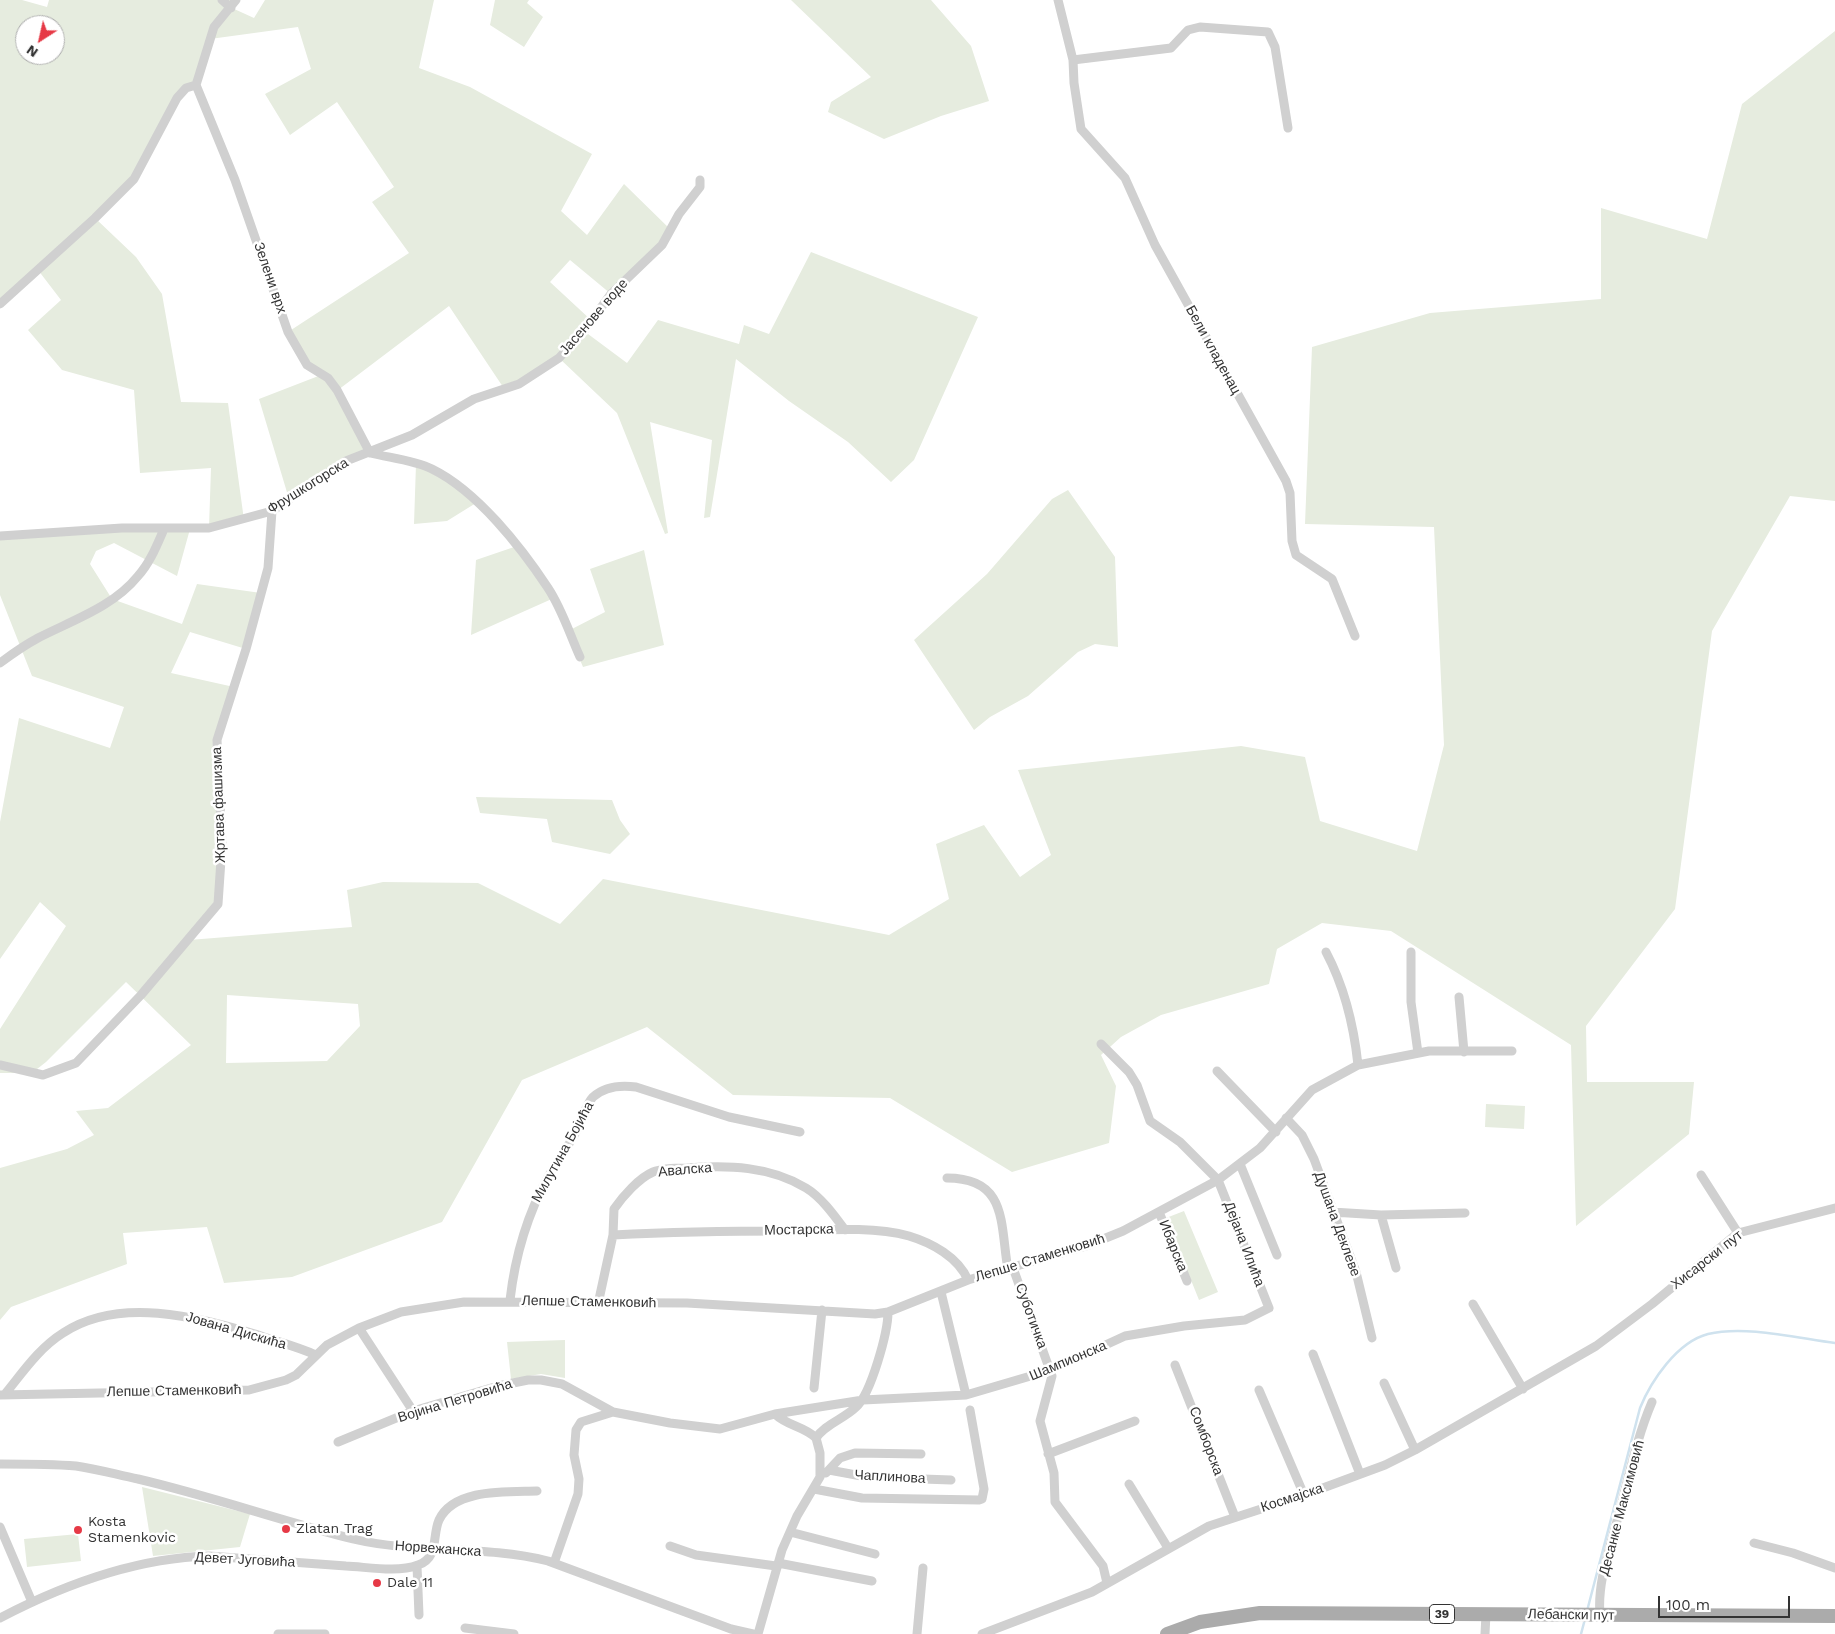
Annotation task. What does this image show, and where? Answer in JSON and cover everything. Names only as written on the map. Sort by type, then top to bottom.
[{"type":"main road","name":"Лебански пут","points":[[1167,1634],[1200,1622],[1223,1617],[1260,1613],[1835,1616]]},
{"type":"street","points":[[0,304],[95,218],[134,179],[177,98],[186,88],[196,85],[214,27],[234,4],[222,0]]},
{"type":"street","name":"Бели кладенац","points":[[1058,0],[1073,60],[1074,83],[1081,129],[1124,178],[1155,245],[1286,481],[1290,493],[1292,541],[1296,555],[1332,579],[1355,636]]},
{"type":"street","points":[[1073,60],[1171,48],[1188,30],[1200,27],[1268,32],[1275,47],[1288,128]]},
{"type":"street","name":"Зелени врх","points":[[196,85],[235,180],[288,332],[307,365],[328,378],[337,390],[370,453]]},
{"type":"street","name":"Јасенове воде","points":[[370,453],[412,435],[474,399],[519,384],[559,358],[584,331],[610,294],[662,245],[679,214],[700,186],[700,180]]},
{"type":"street","points":[[370,453],[423,466],[440,474],[453,482],[499,524],[548,588],[580,657]]},
{"type":"street","name":"Фрушкогорска","points":[[0,536],[122,528],[209,528],[272,511],[346,461],[370,453]]},
{"type":"street","name":"Жртава фашизма","points":[[0,1065],[43,1075],[76,1063],[141,995],[218,904],[222,845],[217,740],[246,649],[268,568],[272,511]]},
{"type":"street","points":[[0,663],[39,637],[72,623],[96,609],[131,584],[148,562],[164,529]]},
{"type":"street","points":[[1326,952],[1350,1016],[1358,1065]]},
{"type":"street","points":[[1411,952],[1410,1002],[1418,1053]]},
{"type":"street","points":[[1459,997],[1464,1052]]},
{"type":"street","points":[[1101,1044],[1129,1072],[1137,1085],[1150,1121],[1180,1142],[1218,1180]]},
{"type":"street","name":"Лепше Стаменковић","points":[[3,1394],[228,1392],[249,1390],[286,1380],[296,1375],[316,1355],[335,1340],[359,1328],[401,1312],[464,1302],[510,1300],[598,1304],[687,1303],[875,1314],[888,1312],[968,1280],[1086,1246],[1123,1232],[1218,1180],[1240,1164],[1276,1132],[1286,1118],[1312,1090],[1358,1065],[1418,1053],[1512,1051]]},
{"type":"street","points":[[1217,1071],[1276,1132]]},
{"type":"street","name":"Милутина Бојића","points":[[510,1300],[515,1267],[530,1213],[549,1176],[580,1125],[590,1101],[599,1092],[625,1086],[636,1088],[729,1116],[800,1132]]},
{"type":"street","name":"Душана Деклеве","points":[[1286,1118],[1302,1135],[1314,1159],[1332,1212],[1356,1272],[1372,1338]]},
{"type":"street","points":[[1240,1164],[1278,1255]]},
{"type":"street","name":"Авалска","points":[[598,1304],[613,1235],[614,1209],[647,1175],[665,1169],[703,1167],[751,1168],[767,1172],[805,1188],[814,1194],[845,1230]]},
{"type":"street","points":[[1701,1176],[1738,1233]]},
{"type":"street","name":"Суботичка","points":[[947,1178],[968,1179],[983,1187],[994,1196],[999,1210],[1011,1269],[1051,1370],[1051,1384],[1040,1421],[1054,1473],[1055,1502],[1103,1566],[1107,1583]]},
{"type":"street","name":"Дејана Илића","points":[[1218,1180],[1269,1308]]},
{"type":"street","name":"Хисарски пут","points":[[1596,1346],[1652,1304],[1738,1233],[1835,1208]]},
{"type":"street","name":"Ибарска","points":[[1159,1212],[1187,1281]]},
{"type":"street","points":[[1332,1212],[1381,1215],[1465,1213]]},
{"type":"street","points":[[1381,1215],[1396,1268]]},
{"type":"street","name":"Мостарска","points":[[613,1235],[845,1230],[889,1233],[917,1239],[935,1247],[959,1264],[968,1280]]},
{"type":"street","points":[[940,1292],[966,1395]]},
{"type":"street","points":[[1473,1304],[1523,1389]]},
{"type":"street","name":"Шампионска","points":[[863,1400],[966,1395],[1051,1370],[1125,1336],[1184,1326],[1245,1320],[1269,1308]]},
{"type":"street","points":[[814,1388],[822,1310]]},
{"type":"street","points":[[816,1438],[823,1429],[844,1418],[863,1400],[884,1341],[888,1312]]},
{"type":"street","name":"Јована Дискића","points":[[3,1394],[35,1357],[65,1331],[89,1321],[132,1313],[165,1313],[203,1319],[316,1355]]},
{"type":"street","points":[[359,1328],[414,1411]]},
{"type":"street","name":"Космајска","points":[[982,1634],[1092,1592],[1196,1532],[1235,1516],[1304,1495],[1360,1474],[1415,1450],[1596,1346]]},
{"type":"street","points":[[1313,1354],[1360,1474]]},
{"type":"street","name":"Сомборска","points":[[1175,1365],[1235,1516]]},
{"type":"street","name":"Војина Петровића","points":[[338,1442],[414,1411],[498,1386],[541,1380],[562,1384],[613,1412],[670,1423],[720,1429],[775,1414],[863,1400]]},
{"type":"street","points":[[1384,1383],[1415,1450]]},
{"type":"street","points":[[1259,1390],[1304,1495]]},
{"type":"street","name":"Десанке Максимовић","points":[[1598,1615],[1599,1593],[1608,1556],[1652,1402]]},
{"type":"street","points":[[814,1489],[862,1498],[982,1499],[984,1489],[970,1410]]},
{"type":"street","points":[[554,1563],[578,1494],[579,1479],[574,1455],[576,1430],[581,1422],[613,1412]]},
{"type":"street","points":[[775,1414],[787,1424],[804,1429],[816,1438],[820,1453],[820,1477]]},
{"type":"street","points":[[1048,1454],[1135,1421]]},
{"type":"street","points":[[758,1634],[777,1564],[790,1532],[820,1477],[840,1458],[855,1453],[921,1454]]},
{"type":"street","name":"Норвежанска","points":[[0,1464],[76,1466],[101,1471],[163,1485],[354,1539],[433,1551],[509,1553],[554,1563],[731,1628],[753,1634]]},
{"type":"street","name":"Чаплинова","points":[[829,1470],[867,1476],[951,1480]]},
{"type":"street","points":[[1129,1484],[1168,1548]]},
{"type":"street","points":[[419,1615],[417,1566],[426,1561],[433,1551],[440,1519],[449,1508],[462,1500],[499,1492],[537,1491]]},
{"type":"street","points":[[0,1527],[4,1549],[32,1602]]},
{"type":"street","points":[[790,1532],[875,1554]]},
{"type":"street","points":[[1754,1543],[1793,1553],[1835,1568]]},
{"type":"street","points":[[670,1546],[696,1555],[777,1564],[872,1581]]},
{"type":"street","name":"Девет Југовића","points":[[0,1618],[63,1588],[120,1570],[186,1557],[209,1556],[379,1568],[417,1566]]},
{"type":"street","points":[[917,1634],[923,1568]]},
{"type":"street","points":[[1485,1634],[1486,1614]]},
{"type":"street","points":[[465,1628],[514,1634]]},
{"type":"street","points":[[278,1634],[325,1634]]},
{"type":"shaded area","points":[[0,0],[22,0],[47,7],[49,0],[236,0],[232,8],[254,18],[265,0],[434,0],[419,68],[470,87],[592,154],[561,211],[587,235],[624,184],[672,231],[611,294],[570,260],[550,282],[591,320],[584,331],[627,363],[658,320],[739,344],[744,325],[769,334],[811,252],[978,317],[914,460],[891,482],[848,442],[789,401],[736,359],[710,517],[704,518],[712,440],[650,422],[668,533],[665,534],[617,413],[559,358],[505,390],[449,306],[338,390],[370,453],[346,461],[289,499],[259,399],[321,375],[307,365],[288,332],[409,253],[372,202],[394,187],[337,102],[290,135],[265,94],[311,69],[298,27],[210,39],[196,85],[186,88],[141,169],[95,218],[136,257],[162,294],[181,402],[228,403],[244,520],[209,528],[211,468],[140,473],[134,390],[62,370],[28,330],[61,300],[38,270],[0,304]]},
{"type":"shaded area","points":[[495,0],[529,0],[527,3],[543,17],[524,47],[490,25]]},
{"type":"shaded area","points":[[791,0],[931,0],[971,46],[989,101],[941,116],[884,139],[828,112],[831,102],[871,77]]},
{"type":"shaded area","points":[[1835,31],[1835,501],[1790,496],[1712,631],[1675,909],[1586,1026],[1587,1082],[1694,1082],[1689,1134],[1576,1226],[1571,1045],[1391,931],[1322,923],[1277,949],[1269,984],[1161,1015],[1121,1037],[1101,1055],[1116,1086],[1109,1143],[1012,1172],[890,1098],[733,1095],[647,1027],[522,1080],[442,1222],[292,1277],[224,1283],[207,1227],[123,1233],[127,1264],[11,1307],[0,1320],[0,1168],[67,1149],[94,1135],[76,1111],[108,1108],[191,1045],[126,982],[46,1062],[32,1073],[0,1073],[0,1029],[66,926],[40,902],[0,959],[0,822],[19,718],[110,748],[124,707],[32,676],[0,595],[0,536],[190,529],[177,576],[114,543],[96,551],[90,564],[112,599],[182,624],[197,584],[261,593],[246,649],[190,632],[171,673],[234,687],[217,740],[218,904],[189,940],[352,927],[347,890],[383,882],[478,883],[560,924],[603,879],[889,935],[949,899],[936,844],[984,825],[1020,877],[1051,855],[1018,770],[1241,746],[1305,757],[1320,821],[1417,851],[1444,745],[1434,527],[1305,524],[1312,347],[1430,313],[1601,299],[1601,208],[1707,239],[1742,104]],"holes":[[[227,995],[358,1004],[360,1026],[327,1061],[226,1063]]]},
{"type":"shaded area","points":[[416,464],[431,468],[476,503],[447,521],[414,524]]},
{"type":"shaded area","points":[[1068,490],[1115,557],[1118,647],[1095,644],[1078,652],[1028,696],[990,717],[974,730],[914,640],[987,574],[1052,499]]},
{"type":"shaded area","points":[[517,546],[554,598],[471,635],[476,560]]},
{"type":"shaded area","points":[[644,550],[664,645],[583,667],[568,631],[605,612],[590,569]]},
{"type":"shaded area","points":[[476,797],[612,800],[620,820],[630,834],[610,854],[552,842],[547,819],[480,813]]},
{"type":"shaded area","points":[[1486,1104],[1525,1106],[1524,1129],[1485,1127]]},
{"type":"shaded area","points":[[1184,1211],[1218,1292],[1199,1300],[1166,1218]]},
{"type":"shaded area","points":[[565,1340],[565,1378],[541,1374],[511,1379],[507,1342]]},
{"type":"shaded area","points":[[142,1487],[250,1514],[240,1547],[153,1556]]},
{"type":"shaded area","points":[[78,1534],[81,1561],[27,1567],[24,1539]]},
{"type":"waterway","points":[[1587,1611],[1640,1408],[1651,1386],[1666,1364],[1686,1345],[1697,1338],[1723,1332],[1771,1333],[1835,1343]]},
{"type":"waterway","points":[[1581,1634],[1585,1619]]},
{"type":"place","name":"Zlatan Trag","points":[[286,1529]]},
{"type":"place","name":"Kosta Stamenkovic","points":[[78,1530]]},
{"type":"place","name":"Dale 11","points":[[377,1583]]}]
